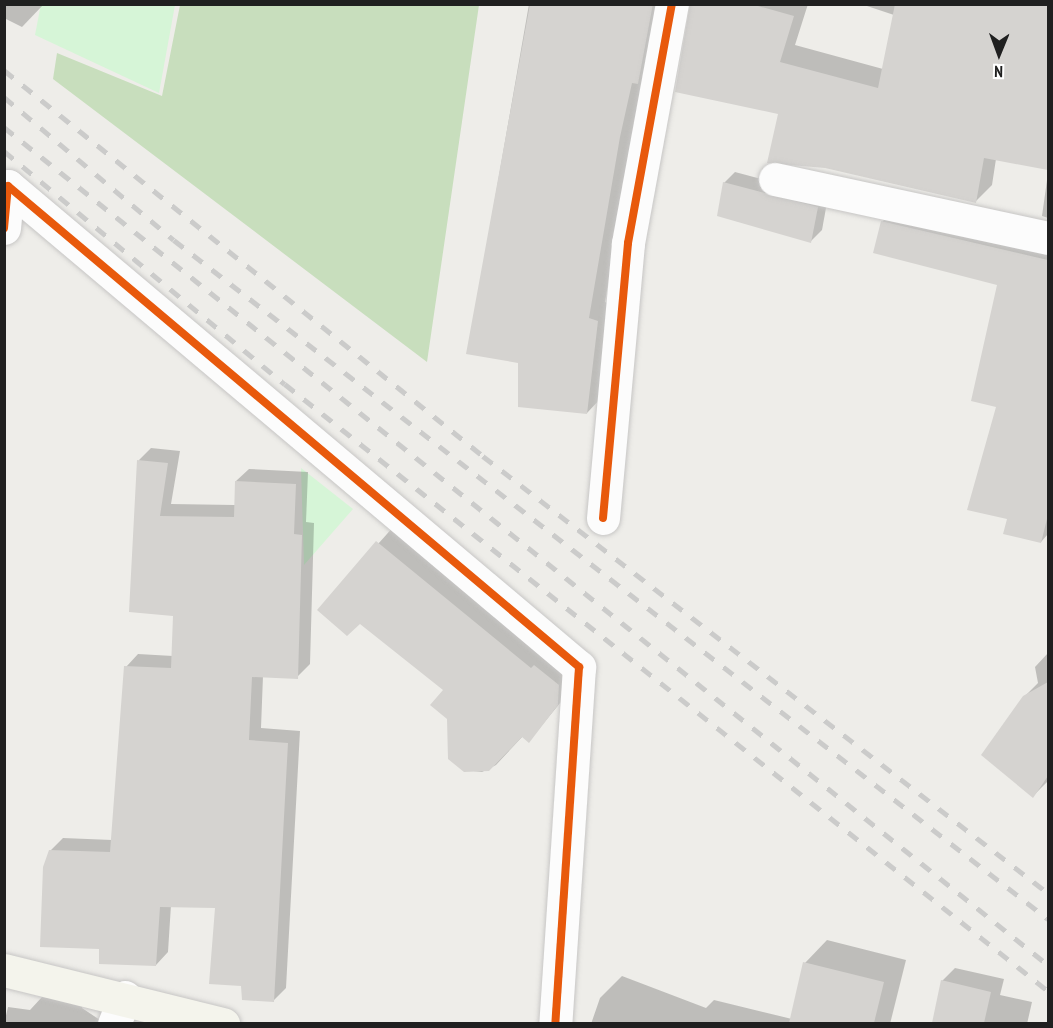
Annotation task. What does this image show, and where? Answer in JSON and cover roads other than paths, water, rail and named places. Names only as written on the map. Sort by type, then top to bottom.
[{"type":"street","points":[[603,518],[628,243],[672,4]]},
{"type":"street","points":[[775,179],[1048,238]]},
{"type":"street","points":[[4,228],[8,186],[579,668],[555,1023]]},
{"type":"street","points":[[4,970],[120,1010],[223,1023]]},
{"type":"railway","points":[[4,70],[483,456],[1048,893]]},
{"type":"railway","points":[[4,97],[174,240],[1048,919]]},
{"type":"railway","points":[[4,127],[1048,965]]},
{"type":"railway","points":[[4,151],[285,384],[1048,991]]}]
